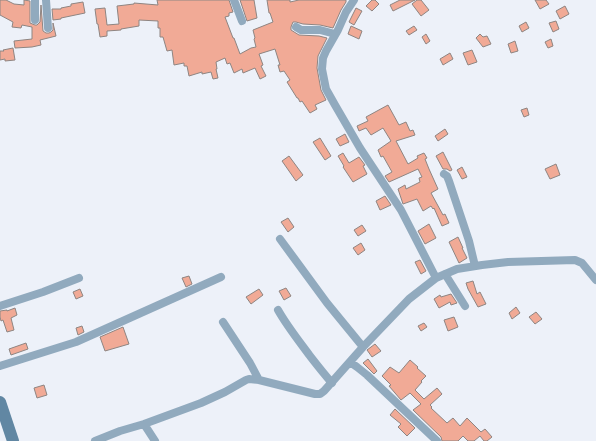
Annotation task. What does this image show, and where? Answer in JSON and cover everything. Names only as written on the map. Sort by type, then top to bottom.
[{"type":"street","points":[[35,0],[35,20]]},
{"type":"street","points":[[46,0],[48,28]]},
{"type":"street","points":[[234,0],[242,21]]},
{"type":"street","points":[[354,0],[346,12],[324,56],[322,69],[328,94],[360,148],[401,210],[436,278]]},
{"type":"street","points":[[296,27],[301,30],[316,30],[335,34]]},
{"type":"street","points":[[444,174],[447,176],[449,181],[471,248],[475,266]]},
{"type":"street","points":[[280,239],[327,303],[363,347]]},
{"type":"street","points":[[95,441],[201,403],[249,379],[320,394],[332,383],[408,299],[436,278],[457,269],[508,262],[575,260],[582,263],[596,280]]},
{"type":"street","points":[[445,274],[465,306]]},
{"type":"street","points":[[0,366],[76,342],[221,277]]},
{"type":"street","points":[[0,306],[79,278]]},
{"type":"street","points":[[278,310],[300,343],[332,383]]},
{"type":"street","points":[[223,322],[250,363],[259,380]]},
{"type":"street","points":[[350,362],[367,375],[437,441]]},
{"type":"street","points":[[0,402],[13,441]]},
{"type":"street","points":[[144,424],[155,441]]},
{"type":"building","points":[[0,0],[6,0],[14,4],[24,5],[24,0],[30,1],[30,23],[35,25],[40,22],[41,5],[43,31],[46,33],[51,32],[53,30],[53,23],[56,36],[40,40],[41,45],[15,48],[14,41],[32,39],[32,27],[22,25],[21,28],[12,27],[13,22],[0,15]]},
{"type":"building","points":[[157,0],[229,0],[233,12],[229,13],[229,16],[225,17],[240,54],[256,47],[253,30],[273,22],[269,13],[267,0],[290,0],[290,2],[299,0],[346,0],[333,28],[296,22],[293,22],[291,27],[291,30],[299,35],[327,38],[318,56],[317,68],[321,90],[326,100],[315,105],[317,109],[310,113],[302,101],[300,102],[297,98],[287,82],[290,80],[284,71],[280,72],[278,65],[280,65],[275,49],[259,54],[263,65],[261,66],[266,76],[260,79],[255,68],[243,73],[242,69],[234,73],[230,63],[227,64],[225,58],[216,62],[218,78],[213,79],[211,72],[202,74],[202,72],[189,76],[187,66],[184,66],[184,63],[174,65],[172,50],[167,51],[163,37],[160,37],[158,21],[139,20],[139,26],[107,31],[107,36],[100,37],[95,9],[105,8],[107,25],[119,24],[117,6],[134,3],[158,5]]},
{"type":"building","points":[[240,0],[254,0],[257,18],[247,21]]},
{"type":"building","points":[[372,0],[375,0],[379,4],[372,11],[366,6]]},
{"type":"building","points":[[400,0],[415,0],[393,11],[390,5]]},
{"type":"building","points":[[417,0],[421,0],[429,10],[421,16],[412,4]]},
{"type":"building","points":[[535,0],[546,0],[549,4],[540,9]]},
{"type":"building","points":[[83,2],[85,13],[53,20],[52,9],[61,9],[71,6],[71,4]]},
{"type":"building","points":[[565,6],[569,14],[560,19],[556,11]]},
{"type":"building","points":[[356,8],[362,11],[354,25],[349,22]]},
{"type":"building","points":[[556,21],[559,29],[553,32],[549,23]]},
{"type":"building","points":[[526,22],[529,28],[522,32],[519,26]]},
{"type":"building","points":[[351,26],[362,31],[359,39],[348,34]]},
{"type":"building","points":[[414,26],[417,30],[409,35],[406,31]]},
{"type":"building","points":[[426,34],[430,41],[426,44],[422,37]]},
{"type":"building","points":[[480,34],[483,37],[487,36],[491,44],[483,47],[476,38]]},
{"type":"building","points":[[551,39],[553,46],[548,48],[545,42]]},
{"type":"building","points":[[515,41],[518,51],[511,53],[508,44]]},
{"type":"building","points":[[13,48],[15,60],[0,60],[0,51]]},
{"type":"building","points":[[472,50],[477,62],[468,65],[463,53]]},
{"type":"building","points":[[450,53],[453,59],[443,65],[440,59]]},
{"type":"building","points":[[388,105],[399,125],[406,122],[410,131],[413,130],[415,135],[396,141],[408,164],[418,158],[417,156],[424,153],[427,158],[425,159],[438,189],[431,193],[443,215],[445,214],[449,223],[442,226],[434,208],[433,209],[431,206],[423,211],[417,199],[403,204],[398,189],[405,185],[406,189],[420,182],[419,178],[422,177],[418,169],[389,182],[385,176],[392,172],[383,156],[381,157],[378,150],[391,141],[383,128],[371,135],[366,128],[359,131],[357,126],[368,121],[366,117]]},
{"type":"building","points":[[527,108],[529,115],[524,117],[521,110]]},
{"type":"building","points":[[445,129],[448,134],[438,141],[435,136]]},
{"type":"building","points":[[345,134],[349,142],[340,146],[336,139]]},
{"type":"building","points":[[320,138],[331,156],[325,160],[313,142]]},
{"type":"building","points":[[443,152],[452,170],[450,171],[443,169],[436,156]]},
{"type":"building","points":[[343,153],[349,163],[359,157],[365,165],[363,166],[367,174],[353,182],[338,156]]},
{"type":"building","points":[[289,156],[303,175],[296,181],[282,161]]},
{"type":"building","points":[[556,164],[560,175],[550,179],[545,169]]},
{"type":"building","points":[[462,167],[467,177],[462,179],[457,170]]},
{"type":"building","points":[[385,196],[391,205],[380,210],[376,201]]},
{"type":"building","points":[[288,218],[294,227],[288,232],[281,222]]},
{"type":"building","points":[[429,224],[436,238],[425,244],[418,231]]},
{"type":"building","points":[[362,225],[366,231],[358,236],[354,230]]},
{"type":"building","points":[[458,237],[467,258],[459,263],[449,242]]},
{"type":"building","points":[[361,243],[365,250],[358,255],[353,248]]},
{"type":"building","points":[[420,260],[426,271],[421,274],[415,262]]},
{"type":"building","points":[[189,276],[192,284],[186,287],[182,278]]},
{"type":"building","points":[[473,281],[477,294],[480,292],[486,304],[478,307],[466,283]]},
{"type":"building","points":[[286,288],[291,296],[284,300],[279,291]]},
{"type":"building","points":[[80,289],[83,296],[76,299],[73,292]]},
{"type":"building","points":[[259,289],[263,295],[251,304],[246,297]]},
{"type":"building","points":[[451,294],[457,303],[451,305],[450,302],[439,308],[434,299],[440,295],[441,297]]},
{"type":"building","points":[[516,307],[520,313],[512,319],[509,313]]},
{"type":"building","points":[[15,308],[17,315],[11,318],[14,330],[7,332],[3,320],[1,321],[0,311],[7,311]]},
{"type":"building","points":[[536,312],[542,319],[535,324],[529,317]]},
{"type":"building","points":[[454,317],[458,327],[448,331],[444,320]]},
{"type":"building","points":[[424,323],[427,327],[421,331],[418,326]]},
{"type":"building","points":[[82,326],[84,332],[78,335],[76,328]]},
{"type":"building","points":[[123,327],[129,344],[105,351],[100,337]]},
{"type":"building","points":[[26,343],[28,349],[11,355],[9,349]]},
{"type":"building","points":[[375,344],[381,351],[372,357],[367,350]]},
{"type":"building","points":[[368,359],[377,371],[374,374],[363,363]]},
{"type":"building","points":[[410,360],[426,376],[415,390],[424,399],[437,388],[442,394],[430,405],[432,407],[431,408],[447,423],[453,418],[460,426],[467,418],[481,432],[485,429],[492,437],[487,441],[484,441],[480,436],[474,441],[468,441],[463,436],[458,441],[442,441],[441,437],[413,410],[421,404],[410,393],[401,400],[389,386],[391,385],[382,376],[390,367],[399,373]]},
{"type":"building","points":[[44,385],[47,395],[37,398],[34,388]]},
{"type":"building","points":[[395,409],[415,428],[407,436],[398,427],[401,424],[390,415]]}]
